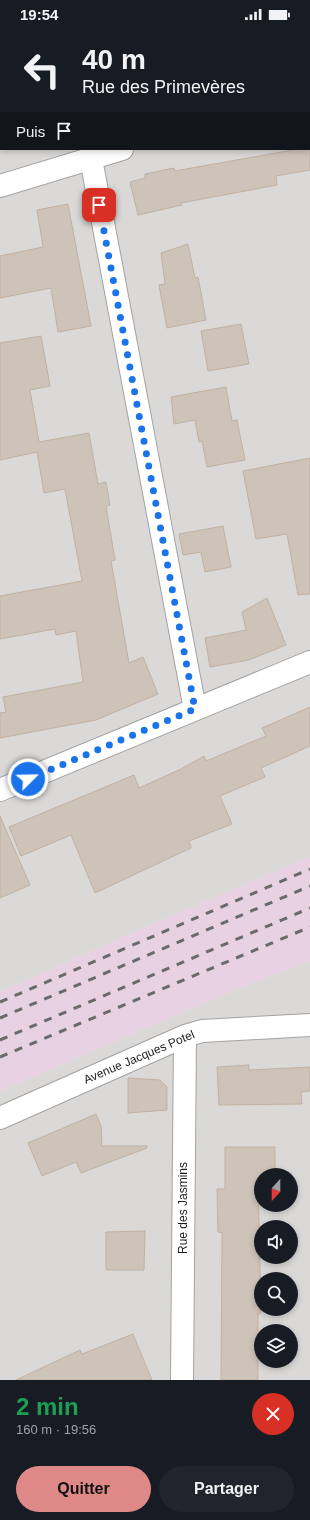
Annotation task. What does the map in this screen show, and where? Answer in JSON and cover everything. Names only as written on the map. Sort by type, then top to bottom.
[{"type":"street","points":[[0,186],[119,150]]},
{"type":"street","points":[[90,159],[195,709]]},
{"type":"street","points":[[0,790],[310,662]]},
{"type":"street","name":"Avenue Jacques Potel","points":[[0,1118],[184,1036],[202,1031],[310,1025]]},
{"type":"street","name":"Rue des Jasmins","points":[[182,1380],[184,1036]]},
{"type":"shaded area","points":[[0,150],[310,150],[310,857],[162,920],[0,992]]},
{"type":"shaded area","points":[[310,857],[310,961],[239,988],[0,1091],[0,992],[162,920]]},
{"type":"shaded area","points":[[310,961],[310,1380],[0,1380],[0,1091],[239,988]]},
{"type":"building","points":[[292,150],[310,150],[310,170],[276,176],[277,185],[181,203],[182,205],[138,215],[130,182],[145,178],[145,174],[174,168],[175,171]]},
{"type":"building","points":[[68,204],[91,326],[58,332],[51,288],[0,298],[0,256],[43,247],[37,210]]},
{"type":"building","points":[[188,244],[195,278],[198,277],[206,320],[167,328],[159,285],[165,284],[161,253]]},
{"type":"building","points":[[241,324],[249,364],[208,371],[201,331]]},
{"type":"building","points":[[41,336],[50,386],[30,390],[39,442],[89,433],[98,484],[106,482],[110,505],[106,506],[115,560],[111,561],[129,663],[143,657],[158,694],[96,720],[0,738],[0,713],[6,712],[3,697],[83,682],[76,631],[56,635],[55,629],[0,639],[0,596],[82,581],[65,489],[44,493],[37,452],[0,460],[0,343]]},
{"type":"building","points":[[226,387],[232,421],[237,420],[245,460],[207,467],[202,441],[199,442],[195,420],[174,424],[171,397]]},
{"type":"building","points":[[310,458],[310,594],[298,595],[287,534],[256,539],[243,471]]},
{"type":"building","points":[[223,526],[231,567],[205,572],[201,552],[183,555],[179,534]]},
{"type":"building","points":[[267,598],[286,645],[249,660],[210,667],[205,638],[246,630],[242,612]]},
{"type":"building","points":[[310,707],[310,746],[261,768],[265,777],[220,796],[232,824],[189,841],[191,848],[95,893],[71,835],[21,856],[9,827],[134,775],[139,788],[181,769],[204,756],[206,761],[266,736],[262,728]]},
{"type":"building","points":[[0,816],[30,885],[0,898]]},
{"type":"building","points":[[249,1065],[249,1070],[310,1067],[310,1091],[301,1092],[302,1104],[219,1105],[217,1067]]},
{"type":"building","points":[[128,1078],[160,1080],[167,1087],[167,1110],[128,1113]]},
{"type":"building","points":[[96,1114],[101,1126],[102,1146],[147,1146],[147,1148],[81,1173],[76,1162],[42,1176],[28,1143]]},
{"type":"building","points":[[225,1147],[275,1147],[275,1168],[254,1168],[254,1212],[259,1212],[259,1220],[254,1220],[254,1264],[260,1264],[260,1272],[254,1272],[254,1316],[258,1316],[258,1324],[254,1324],[254,1368],[258,1368],[258,1380],[221,1380],[222,1233],[218,1232],[217,1189],[225,1189]]},
{"type":"building","points":[[145,1231],[144,1270],[106,1270],[106,1232]]},
{"type":"building","points":[[133,1334],[152,1380],[16,1380],[80,1350],[82,1354]]},
{"type":"railway","points":[[0,1002],[310,869]]},
{"type":"railway","points":[[0,1018],[310,886]]},
{"type":"railway","points":[[0,1040],[310,908]]},
{"type":"railway","points":[[0,1057],[310,927]]},
{"type":"route","points":[[28,779],[195,709],[99,205]]}]
